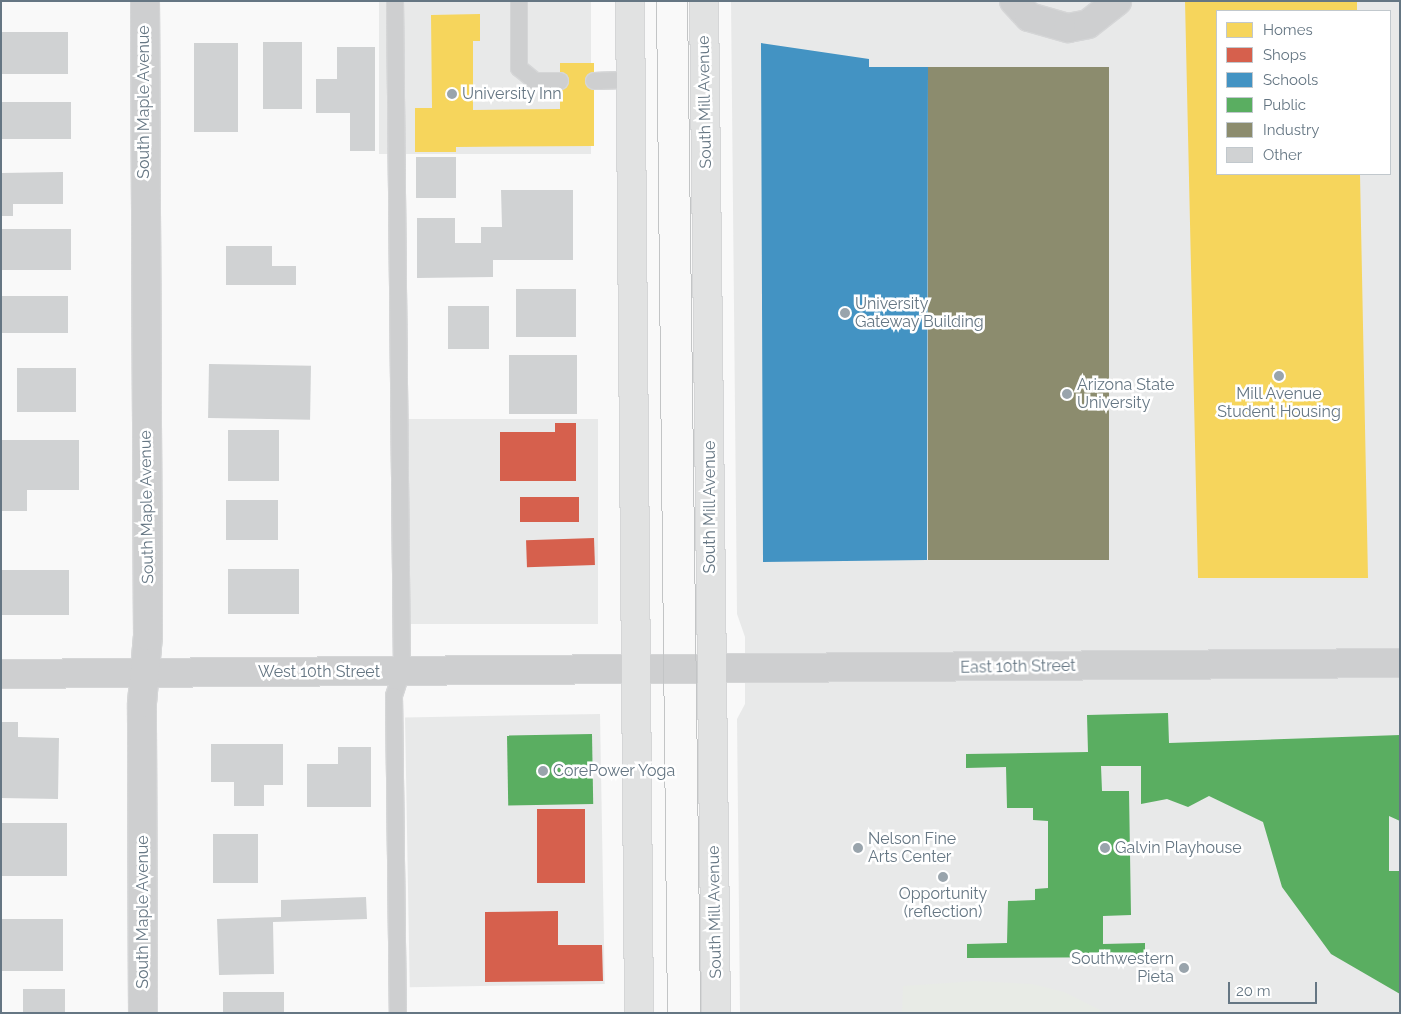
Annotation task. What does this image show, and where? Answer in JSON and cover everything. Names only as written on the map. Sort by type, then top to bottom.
[{"type":"main road","points":[[630,1],[639,1013]]},
{"type":"main road","name":"South Mill Avenue","points":[[704,1],[716,1013]]},
{"type":"street","name":"South Maple Avenue","points":[[144,1013],[143,673],[148,636],[145,1]]},
{"type":"street","points":[[1014,1],[1029,17],[1068,28],[1088,24],[1117,1]]},
{"type":"street","name":"East 10th Street","points":[[636,668],[1400,663]]},
{"type":"street","name":"West 10th Street","points":[[1,674],[636,668]]},
{"type":"lane","points":[[395,1],[402,671],[394,696],[398,1013]]},
{"type":"lane","points":[[519,1],[519,68],[535,82],[560,82]]},
{"type":"lane","points":[[594,82],[631,80]]},
{"type":"shaded area","points":[[379,1],[591,1],[591,154],[379,154]]},
{"type":"shaded area","name":"Arizona State University","points":[[731,1],[1400,1],[1400,1013],[740,1013],[737,719],[745,704],[745,637],[737,614]]},
{"type":"shaded area","points":[[403,419],[598,419],[598,624],[403,624]]},
{"type":"shaded area","points":[[600,714],[605,984],[410,987],[405,717]]},
{"type":"shaded area","points":[[976,981],[1032,984],[1064,992],[1106,1013],[902,1013],[903,986]]},
{"type":"building: Homes","name":"Mill Avenue Student Housing","points":[[1185,1],[1357,1],[1357,10],[1216,10],[1216,175],[1360,175],[1368,578],[1198,578]]},
{"type":"building: Homes","name":"University Inn","points":[[480,14],[480,41],[473,41],[473,110],[560,109],[560,63],[594,63],[594,146],[456,147],[456,152],[415,152],[415,108],[432,108],[431,15]]},
{"type":"building: Shops","points":[[555,423],[576,423],[576,481],[500,481],[500,432],[555,432]]},
{"type":"building: Shops","points":[[520,497],[579,497],[579,522],[520,522]]},
{"type":"building: Shops","points":[[594,538],[595,565],[527,567],[526,540]]},
{"type":"building: Shops","points":[[537,809],[585,809],[585,883],[537,883]]},
{"type":"building: Shops","points":[[558,911],[558,945],[602,945],[603,981],[485,982],[485,912]]},
{"type":"building: Schools","name":"University Gateway Building","points":[[761,43],[869,59],[869,67],[928,67],[927,560],[763,562]]},
{"type":"building: Public","points":[[1168,713],[1169,743],[1400,735],[1400,821],[1389,816],[1389,871],[1400,871],[1400,994],[1331,954],[1282,887],[1263,822],[1209,796],[1188,807],[1167,799],[1141,804],[1141,766],[1101,766],[1102,791],[1129,791],[1131,915],[1103,916],[1103,944],[1145,943],[1145,957],[967,958],[967,944],[1007,943],[1008,901],[1035,900],[1035,889],[1048,888],[1048,821],[1033,820],[1033,808],[1007,808],[1006,767],[966,768],[966,754],[1088,752],[1087,715]]},
{"type":"building: Public","points":[[592,734],[593,804],[508,805],[507,735]]},
{"type":"building: Industry","points":[[928,67],[1109,67],[1109,560],[928,560]]},
{"type":"building: Other","points":[[1,32],[68,32],[68,74],[1,74]]},
{"type":"building: Other","points":[[263,42],[302,42],[302,109],[263,109]]},
{"type":"building: Other","points":[[194,43],[238,43],[238,132],[194,132]]},
{"type":"building: Other","points":[[337,47],[375,47],[375,151],[350,151],[350,113],[316,113],[316,79],[337,79]]},
{"type":"building: Other","points":[[1,102],[71,102],[71,139],[1,139]]},
{"type":"building: Other","points":[[416,157],[456,157],[456,198],[416,198]]},
{"type":"building: Other","points":[[63,172],[63,204],[13,204],[13,216],[1,216],[1,173]]},
{"type":"building: Other","points":[[501,190],[573,190],[573,260],[493,260],[493,277],[417,278],[417,218],[455,218],[455,243],[481,243],[481,227],[502,227]]},
{"type":"building: Other","points":[[1,229],[71,229],[71,270],[1,270]]},
{"type":"building: Other","points":[[226,246],[272,246],[272,266],[296,266],[296,285],[226,285]]},
{"type":"building: Other","points":[[516,289],[576,289],[576,337],[516,337]]},
{"type":"building: Other","points":[[1,296],[68,296],[68,333],[1,333]]},
{"type":"building: Other","points":[[448,306],[489,306],[489,349],[448,349]]},
{"type":"building: Other","points":[[509,355],[577,355],[577,414],[509,414]]},
{"type":"building: Other","points":[[209,364],[311,366],[310,420],[208,418]]},
{"type":"building: Other","points":[[17,368],[76,368],[76,412],[17,412]]},
{"type":"building: Other","points":[[228,430],[279,430],[279,481],[228,481]]},
{"type":"building: Other","points":[[1,440],[79,440],[79,490],[27,490],[27,511],[1,511]]},
{"type":"building: Other","points":[[226,500],[278,500],[278,540],[226,540]]},
{"type":"building: Other","points":[[228,569],[299,569],[299,614],[228,614]]},
{"type":"building: Other","points":[[1,570],[69,570],[69,615],[1,615]]},
{"type":"building: Other","points":[[1,722],[18,722],[18,737],[59,738],[58,799],[1,798]]},
{"type":"building: Other","points":[[211,744],[283,744],[283,785],[264,785],[264,806],[234,806],[234,782],[211,782]]},
{"type":"building: Other","points":[[338,747],[371,747],[371,807],[307,807],[307,764],[338,764]]},
{"type":"building: Other","points":[[1,823],[67,823],[67,876],[1,876]]},
{"type":"building: Other","points":[[213,834],[258,834],[258,883],[213,883]]},
{"type":"building: Other","points":[[366,897],[367,919],[273,922],[274,974],[219,975],[217,919],[281,917],[281,900]]},
{"type":"building: Other","points":[[1,919],[63,919],[63,971],[1,971]]},
{"type":"building: Other","points":[[23,989],[65,989],[65,1013],[23,1013]]},
{"type":"building: Other","points":[[223,992],[284,992],[284,1013],[223,1013]]},
{"type":"tram line","points":[[656,1],[667,1013]]},
{"type":"tram line","points":[[687,1],[700,1013]]},
{"type":"place","name":"University Inn","points":[[452,94]]},
{"type":"place","name":"University Gateway Building","points":[[845,313]]},
{"type":"place","name":"Mill Avenue Student Housing","points":[[1279,376]]},
{"type":"place","name":"Arizona State University","points":[[1067,394]]},
{"type":"place","name":"CorePower Yoga","points":[[543,771]]},
{"type":"place","name":"Nelson Fine Arts Center","points":[[858,848]]},
{"type":"place","name":"Galvin Playhouse","points":[[1105,848]]},
{"type":"place","name":"Opportunity (reflection)","points":[[943,877]]},
{"type":"place","name":"Southwestern Pieta","points":[[1184,968]]}]
